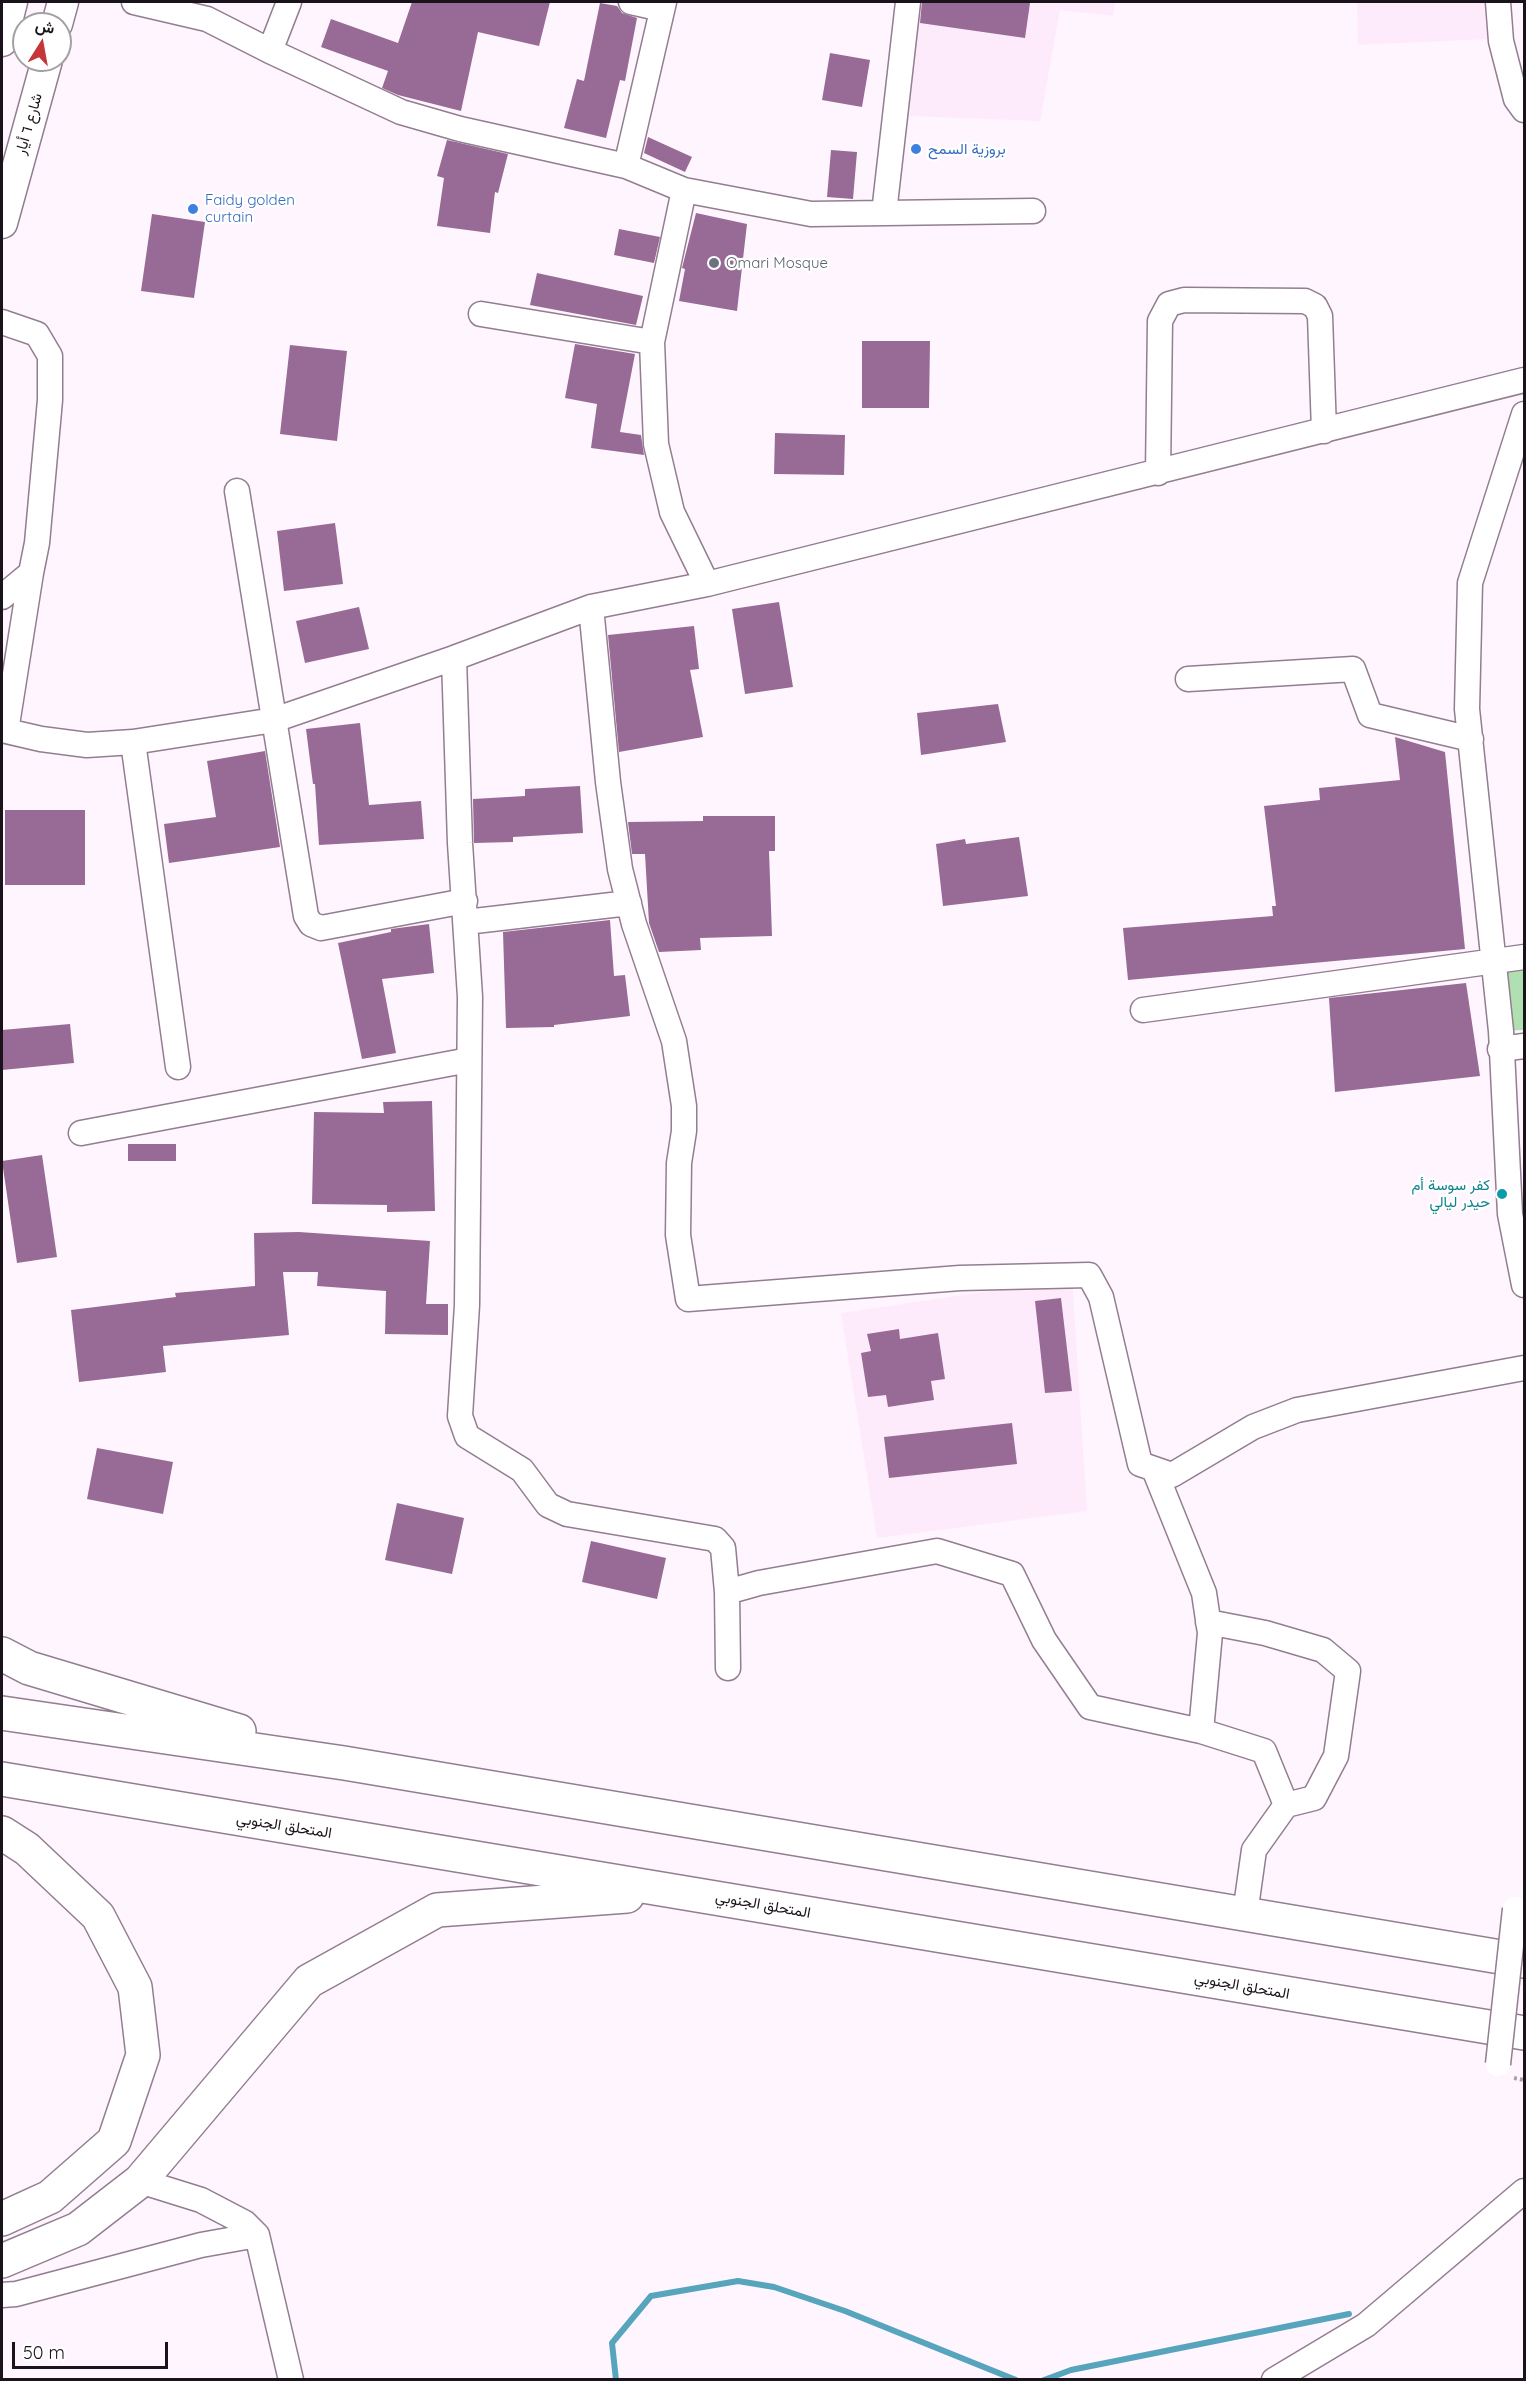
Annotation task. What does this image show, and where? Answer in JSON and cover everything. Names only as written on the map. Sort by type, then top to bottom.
[{"type":"highway","points":[[2,1654],[29,1668],[344,1763]]},
{"type":"highway","points":[[2,1713],[344,1763],[1524,1961]]},
{"type":"highway","name":"المتحلق الجنوبي","points":[[2,1779],[1524,2033]]},
{"type":"highway","points":[[2,1833],[27,1850],[98,1916],[135,1987],[143,2055],[114,2141],[50,2197],[2,2219]]},
{"type":"highway","points":[[2,2261],[78,2229],[140,2181],[309,1981],[437,1911],[543,1901],[687,1893]]},
{"type":"main road","points":[[2,41],[12,2]]},
{"type":"main road","name":"شارع ٦ أيار","points":[[2,223],[44,72]]},
{"type":"street","points":[[134,2],[207,19],[401,112],[460,129],[627,166],[684,190],[811,214],[1033,211]]},
{"type":"street","points":[[270,51],[289,2]]},
{"type":"street","points":[[627,166],[663,5],[631,2]]},
{"type":"street","points":[[884,213],[908,2]]},
{"type":"street","points":[[1498,2],[1501,41],[1516,99],[1524,110]]},
{"type":"street","points":[[684,190],[652,342],[656,444],[672,512],[707,584]]},
{"type":"street","points":[[1158,473],[1160,321],[1169,304],[1184,300],[1305,301],[1315,306],[1320,316],[1324,431]]},
{"type":"street","points":[[481,314],[652,342]]},
{"type":"street","points":[[2,322],[37,334],[50,356],[48,422],[37,543],[4,730],[41,739],[87,745],[133,742],[274,720],[454,658],[591,607],[707,584],[1524,381]]},
{"type":"street","points":[[1524,414],[1470,583],[1467,710],[1501,1031],[1500,1049],[1510,1214],[1524,1285]]},
{"type":"street","points":[[237,491],[306,916],[311,924],[321,928],[465,911],[629,903]]},
{"type":"street","points":[[4,593],[31,573]]},
{"type":"street","points":[[591,607],[608,782],[620,869],[674,1041],[684,1106],[684,1131],[679,1163],[678,1235],[688,1299],[960,1278],[1089,1275],[1101,1297],[1140,1464],[1172,1475],[1253,1427],[1297,1410],[1524,1368]]},
{"type":"street","points":[[454,658],[469,1060],[467,1305],[460,1416],[467,1436],[522,1470],[548,1505],[567,1514],[716,1539],[723,1548],[727,1592],[728,1668]]},
{"type":"street","points":[[1188,679],[1353,669],[1370,716],[1471,739]]},
{"type":"street","points":[[133,742],[178,1068]]},
{"type":"street","points":[[1143,1010],[1524,957]]},
{"type":"street","points":[[1500,1049],[1524,1046]]},
{"type":"street","points":[[81,1133],[469,1060]]},
{"type":"street","points":[[1154,1469],[1204,1593],[1210,1633],[1201,1731]]},
{"type":"street","points":[[727,1592],[759,1582],[938,1551],[1012,1574],[1044,1640],[1090,1707],[1201,1731],[1264,1751],[1286,1805]]},
{"type":"street","points":[[1208,1622],[1265,1632],[1323,1650],[1348,1671],[1336,1756],[1314,1798],[1286,1805],[1254,1850],[1245,1914]]},
{"type":"street","points":[[1498,2064],[1515,1909]]},
{"type":"street","points":[[140,2181],[201,2200],[245,2223],[257,2235],[291,2379]]},
{"type":"street","points":[[1274,2379],[1366,2325],[1524,2191]]},
{"type":"street","points":[[2,2295],[16,2294],[201,2245],[257,2235]]},
{"type":"shaded area","points":[[921,2],[1115,2],[1113,16],[1060,10],[1040,121],[909,116]]},
{"type":"shaded area","points":[[1357,2],[1484,2],[1487,39],[1358,45]]},
{"type":"shaded area","points":[[1072,1279],[1087,1511],[877,1538],[841,1313]]},
{"type":"green space","points":[[1524,965],[1524,1030],[1501,1031],[1495,970]]},
{"type":"building","points":[[412,2],[550,2],[539,46],[478,32],[461,111],[398,95],[382,88],[388,71],[321,47],[331,19],[398,43]]},
{"type":"building","points":[[922,2],[1030,3],[1025,38],[920,23]]},
{"type":"building","points":[[600,3],[617,6],[622,13],[637,18],[625,81],[620,80],[606,138],[564,128],[577,79],[584,81]]},
{"type":"building","points":[[830,53],[870,60],[862,107],[822,100]]},
{"type":"building","points":[[648,137],[692,157],[685,172],[644,153]]},
{"type":"building","points":[[447,140],[508,154],[498,193],[495,192],[490,233],[437,226],[444,178],[437,176]]},
{"type":"building","points":[[831,150],[857,152],[853,199],[827,197]]},
{"type":"building","name":"Omari Mosque","points":[[696,213],[747,224],[737,311],[679,301],[685,269],[682,268]]},
{"type":"building","points":[[152,214],[205,222],[194,298],[141,291]]},
{"type":"building","points":[[619,229],[660,237],[654,263],[614,255]]},
{"type":"building","points":[[537,273],[643,296],[636,325],[530,305]]},
{"type":"building","points":[[862,341],[930,341],[929,408],[862,408]]},
{"type":"building","points":[[575,344],[635,354],[620,432],[641,435],[644,455],[591,448],[597,404],[565,398]]},
{"type":"building","points":[[290,345],[347,351],[337,441],[280,434]]},
{"type":"building","points":[[775,433],[845,435],[844,475],[774,474]]},
{"type":"building","points":[[335,523],[343,584],[284,591],[277,531]]},
{"type":"building","points":[[779,602],[793,687],[745,694],[732,609]]},
{"type":"building","points":[[359,607],[369,649],[305,663],[296,621]]},
{"type":"building","points":[[694,626],[699,669],[690,670],[703,737],[619,752],[608,635]]},
{"type":"building","points":[[998,704],[1006,742],[921,755],[917,713]]},
{"type":"building","points":[[360,723],[369,805],[421,801],[424,839],[319,845],[315,784],[313,784],[306,729]]},
{"type":"building","points":[[1395,737],[1445,752],[1465,949],[1128,980],[1123,928],[1273,916],[1272,906],[1276,906],[1264,806],[1320,800],[1319,788],[1400,780]]},
{"type":"building","points":[[265,751],[280,847],[169,863],[164,824],[216,817],[207,761]]},
{"type":"building","points":[[580,786],[583,833],[513,837],[513,842],[474,843],[473,799],[525,796],[525,789]]},
{"type":"building","points":[[5,810],[85,810],[85,885],[5,885]]},
{"type":"building","points":[[703,816],[775,816],[775,851],[769,851],[772,936],[700,938],[701,950],[659,952],[649,923],[645,854],[632,854],[628,822],[703,821]]},
{"type":"building","points":[[1019,837],[1028,896],[943,906],[936,844],[965,839],[966,844]]},
{"type":"building","points":[[610,920],[614,976],[625,975],[630,1016],[554,1025],[554,1027],[506,1028],[503,932]]},
{"type":"building","points":[[429,924],[434,973],[382,979],[396,1053],[362,1059],[338,943],[391,932],[391,929]]},
{"type":"building","points":[[1466,983],[1480,1076],[1335,1092],[1329,998]]},
{"type":"building","points":[[70,1024],[74,1063],[2,1070],[2,1030]]},
{"type":"building","points":[[432,1101],[435,1211],[387,1212],[387,1205],[312,1204],[314,1112],[384,1113],[383,1102]]},
{"type":"building","points":[[128,1144],[176,1144],[176,1161],[128,1161]]},
{"type":"building","points":[[42,1155],[57,1257],[17,1263],[2,1161]]},
{"type":"building","points":[[299,1232],[430,1241],[426,1304],[448,1304],[448,1335],[385,1334],[386,1291],[317,1286],[318,1272],[283,1272],[289,1335],[163,1346],[166,1372],[79,1382],[71,1310],[176,1297],[175,1293],[255,1286],[254,1233]]},
{"type":"building","points":[[1061,1298],[1072,1391],[1045,1393],[1035,1301]]},
{"type":"building","points":[[899,1329],[900,1339],[938,1333],[945,1379],[931,1381],[934,1400],[888,1407],[886,1395],[868,1397],[861,1353],[871,1351],[867,1334]]},
{"type":"building","points":[[1012,1423],[1017,1464],[889,1478],[884,1437]]},
{"type":"building","points":[[97,1448],[173,1462],[163,1514],[87,1499]]},
{"type":"building","points":[[397,1503],[464,1518],[452,1574],[385,1560]]},
{"type":"building","points":[[591,1541],[666,1558],[657,1599],[582,1582]]},
{"type":"waterway","points":[[616,2380],[612,2343],[651,2296],[738,2281],[774,2287],[845,2311],[1016,2380]]},
{"type":"waterway","points":[[1044,2380],[1071,2370],[1349,2314]]},
{"type":"place","name":"بروزية السمح","points":[[916,149]]},
{"type":"place","name":"Faidy golden curtain","points":[[193,209]]},
{"type":"place","name":"Omari Mosque","points":[[714,263]]},
{"type":"place","name":"كفر سوسة أم حيدر ليالي","points":[[1502,1194]]}]
